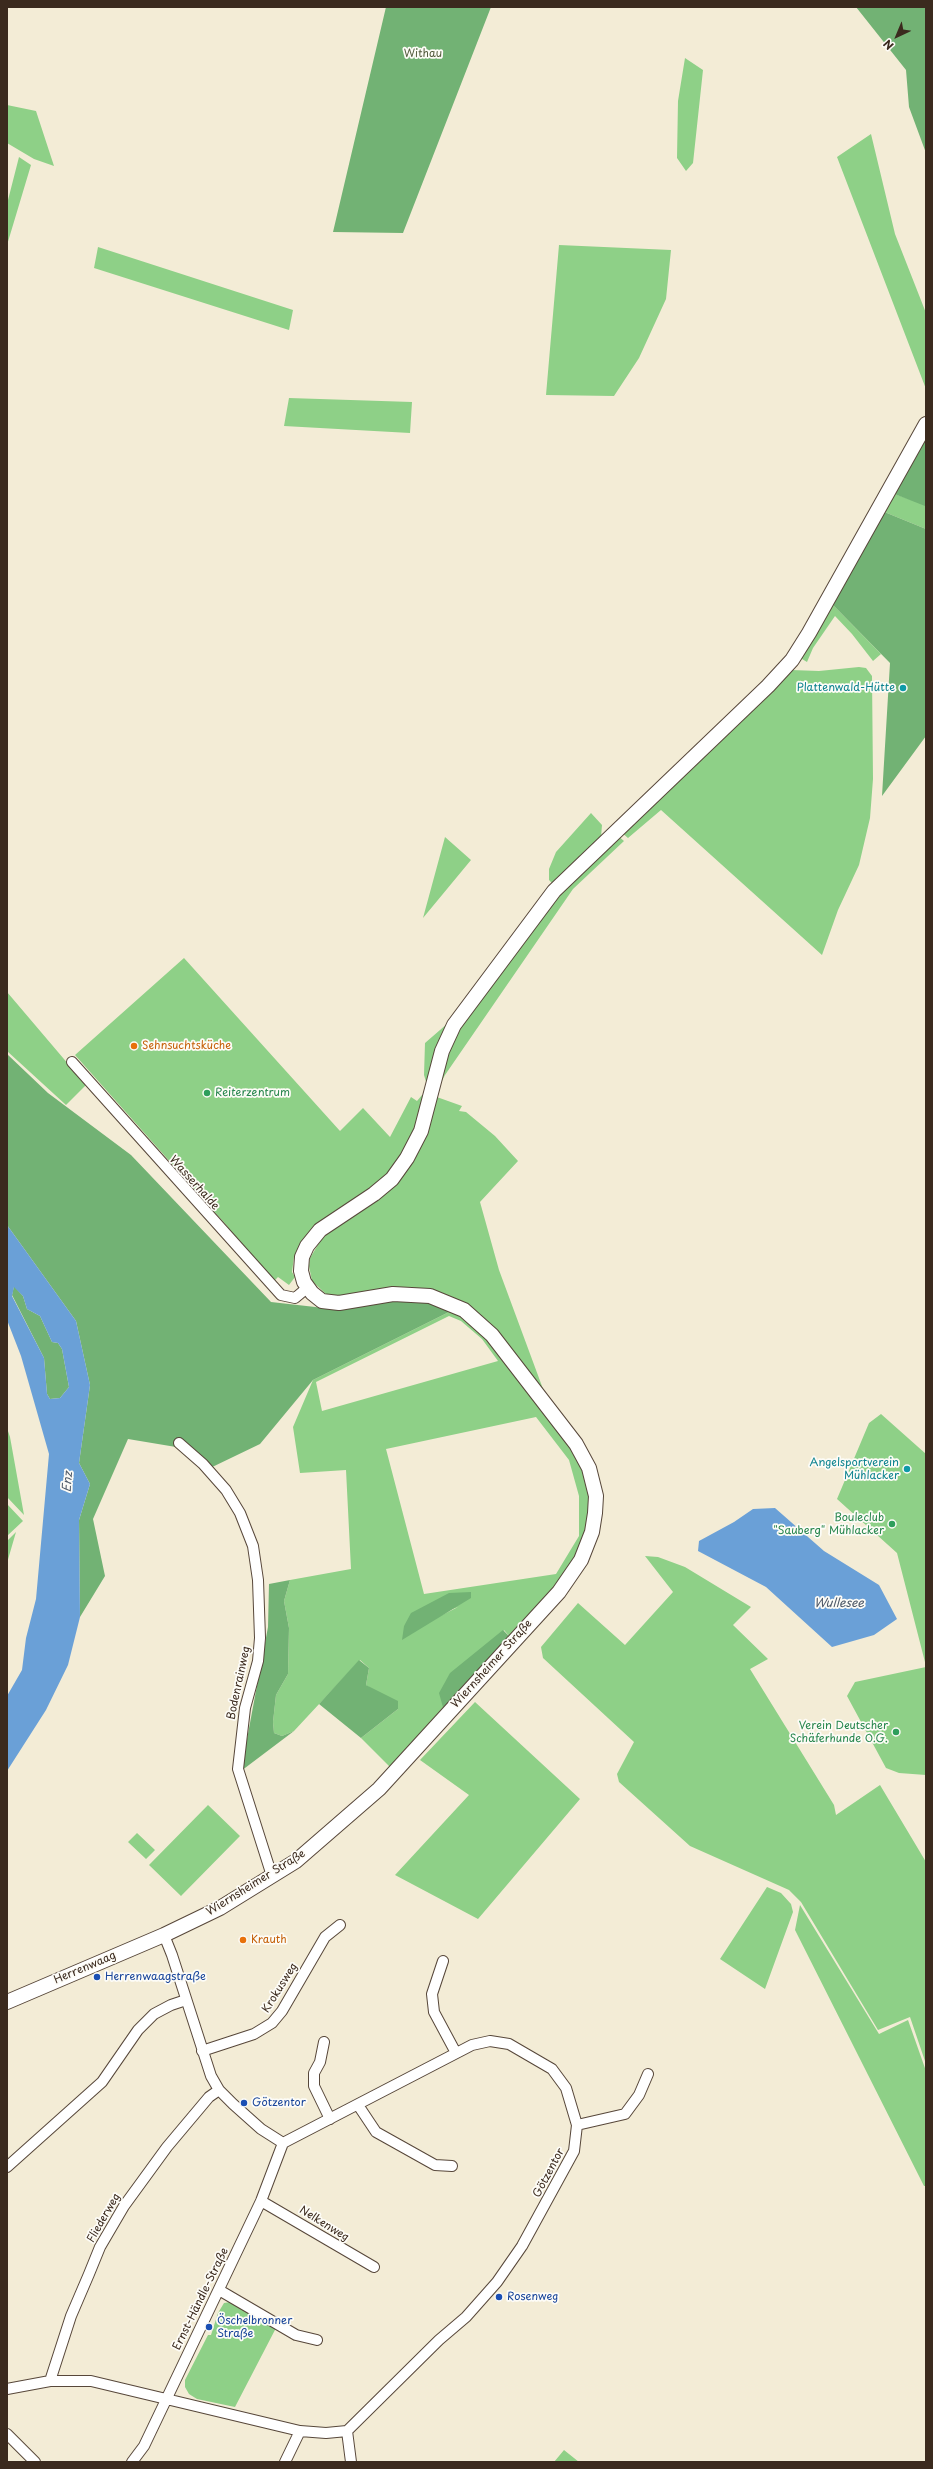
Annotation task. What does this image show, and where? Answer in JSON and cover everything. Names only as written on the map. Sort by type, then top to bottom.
[{"type":"main road","points":[[307,1288],[300,1271],[307,1246],[326,1226],[386,1184],[408,1158],[423,1124],[442,1051],[463,1011],[554,891],[768,686],[792,660],[809,634],[926,424]]},
{"type":"main road","name":"Wiernsheimer Straße","points":[[164,1935],[220,1908],[296,1861],[379,1789],[559,1592],[574,1572],[587,1547],[594,1523],[596,1496],[591,1474],[576,1444],[492,1335],[464,1310],[430,1296],[393,1294],[339,1303],[322,1301],[307,1288]]},
{"type":"main road","name":"Herrenwaag","points":[[7,2002],[164,1935]]},
{"type":"street","name":"Wasserhalde","points":[[72,1062],[281,1294],[295,1298],[307,1288]]},
{"type":"street","name":"Bodenrainweg","points":[[179,1443],[203,1464],[226,1490],[240,1513],[253,1546],[258,1580],[260,1638],[258,1661],[245,1708],[238,1770],[272,1876]]},
{"type":"street","name":"Krokusweg","points":[[202,2051],[254,2034],[272,2023],[282,2011],[325,1937],[340,1925]]},
{"type":"street","points":[[164,1935],[211,2076],[220,2090],[260,2129],[283,2143]]},
{"type":"street","points":[[443,1961],[432,1994],[434,2012],[456,2053]]},
{"type":"street","points":[[7,2167],[102,2082],[138,2030],[154,2014],[171,2005],[186,2000]]},
{"type":"street","name":"Götzentor","points":[[283,2143],[472,2045],[490,2041],[509,2044],[552,2069],[559,2078],[572,2104],[578,2126],[574,2151],[522,2246],[497,2282],[466,2317],[439,2340],[347,2430]]},
{"type":"street","points":[[324,2042],[320,2062],[314,2073],[314,2086],[330,2119]]},
{"type":"street","points":[[578,2126],[625,2114],[639,2095],[648,2074]]},
{"type":"street","name":"Fliederweg","points":[[50,2381],[71,2316],[92,2267],[124,2206],[167,2147],[209,2097],[220,2090]]},
{"type":"street","points":[[358,2105],[376,2132],[435,2165],[452,2166]]},
{"type":"street","name":"Ernst-Händle-Straße","points":[[132,2462],[144,2446],[219,2290],[261,2201],[283,2143]]},
{"type":"street","name":"Nelkenweg","points":[[261,2201],[318,2233],[350,2256],[374,2267]]},
{"type":"street","points":[[219,2290],[296,2335],[317,2340]]},
{"type":"street","points":[[7,2389],[50,2381],[91,2381],[300,2430],[326,2434],[347,2430],[351,2462]]},
{"type":"street","points":[[285,2462],[300,2430]]},
{"type":"street","points":[[7,2434],[35,2462]]},
{"type":"green space","name":"Withau","points":[[386,7],[491,7],[403,233],[333,232]]},
{"type":"green space","points":[[856,7],[926,7],[926,153],[909,107],[906,70]]},
{"type":"green space","points":[[685,58],[703,70],[693,163],[686,171],[677,158],[678,101]]},
{"type":"green space","points":[[7,105],[36,111],[54,166],[34,159],[7,143]]},
{"type":"green space","points":[[871,134],[895,234],[926,313],[926,389],[837,157]]},
{"type":"green space","points":[[19,157],[31,165],[7,245],[7,204]]},
{"type":"green space","points":[[559,245],[671,250],[666,299],[639,358],[614,396],[546,395]]},
{"type":"green space","points":[[98,247],[293,310],[289,330],[94,268]]},
{"type":"green space","points":[[289,398],[412,402],[410,433],[284,426]]},
{"type":"green space","points":[[926,432],[926,505],[925,506],[892,493]]},
{"type":"green space","points":[[892,493],[926,505],[926,529],[882,511]]},
{"type":"green space","points":[[882,511],[926,529],[926,736],[882,796],[890,663],[831,603]]},
{"type":"green space","points":[[831,603],[881,654],[873,661],[852,634],[835,616],[813,648],[807,662],[802,659],[801,655]]},
{"type":"green space","points":[[859,667],[866,668],[872,676],[873,779],[870,818],[859,865],[838,910],[822,955],[661,810],[628,838],[621,832],[791,670],[819,671]]},
{"type":"green space","points":[[591,813],[602,825],[601,837],[554,885],[549,880],[549,869],[556,852]]},
{"type":"green space","points":[[617,835],[624,841],[573,889],[445,1075],[434,1096],[462,1106],[459,1111],[466,1112],[495,1136],[518,1161],[480,1202],[499,1270],[546,1397],[477,1315],[327,1295],[312,1281],[309,1266],[310,1258],[322,1238],[391,1186],[453,1037],[551,902]]},
{"type":"green space","points":[[445,837],[471,860],[423,918]]},
{"type":"green space","name":"Reiterzentrum","points":[[184,958],[340,1131],[363,1108],[390,1137],[411,1097],[417,1101],[422,1095],[423,1097],[418,1123],[393,1170],[369,1192],[309,1233],[294,1257],[292,1272],[295,1277],[289,1285],[278,1277],[273,1282],[225,1231],[228,1227],[75,1055]]},
{"type":"green space","points":[[7,992],[86,1085],[66,1105],[7,1051]]},
{"type":"green space","points":[[455,1017],[427,1085],[424,1075],[425,1043]]},
{"type":"green space","points":[[7,1054],[48,1093],[131,1155],[271,1302],[324,1308],[395,1299],[427,1300],[453,1310],[313,1380],[260,1444],[206,1470],[182,1448],[128,1439],[93,1519],[105,1576],[80,1617],[79,1520],[90,1484],[79,1463],[90,1385],[76,1321],[7,1225]]},
{"type":"green space","points":[[14,1286],[23,1296],[27,1309],[40,1316],[52,1342],[58,1343],[62,1349],[69,1387],[60,1398],[50,1399],[47,1394],[44,1358],[12,1295]]},
{"type":"green space","points":[[453,1310],[482,1332],[545,1411],[581,1464],[591,1501],[586,1535],[566,1575],[510,1637],[504,1630],[444,1711],[391,1768],[361,1738],[398,1709],[366,1685],[369,1668],[360,1660],[294,1731],[282,1736],[274,1733],[273,1722],[276,1695],[288,1674],[289,1628],[284,1601],[290,1580],[351,1569],[346,1470],[300,1473],[293,1427],[313,1380]],"holes":[[[449,1316],[461,1321],[482,1339],[498,1361],[322,1411],[316,1382]],[[536,1417],[569,1460],[579,1496],[579,1536],[556,1574],[424,1594],[386,1449]],[[458,1607],[434,1619],[404,1626]]]},
{"type":"green space","points":[[881,1414],[926,1454],[926,1666],[897,1553],[837,1499],[869,1423]]},
{"type":"green space","points":[[7,1428],[10,1437],[24,1515],[7,1497]]},
{"type":"green space","points":[[7,1504],[23,1521],[7,1536]]},
{"type":"green space","points":[[16,1532],[7,1563],[7,1541]]},
{"type":"green space","points":[[645,1556],[658,1557],[685,1567],[751,1607],[733,1625],[768,1659],[750,1669],[834,1805],[836,1815],[880,1785],[926,1862],[926,2064],[910,2017],[878,2030],[801,1902],[789,1890],[690,1846],[619,1782],[617,1774],[634,1742],[543,1658],[541,1647],[578,1603],[625,1645],[673,1592]]},
{"type":"green space","points":[[290,1580],[284,1601],[289,1628],[288,1674],[276,1695],[273,1722],[274,1733],[282,1736],[294,1731],[241,1771],[268,1627],[269,1584]]},
{"type":"green space","points":[[471,1592],[471,1598],[402,1640],[404,1626],[411,1613],[449,1593]]},
{"type":"green space","points":[[503,1630],[510,1637],[444,1711],[439,1693],[450,1673]]},
{"type":"green space","points":[[359,1660],[369,1668],[366,1685],[398,1701],[398,1709],[361,1738],[319,1704]]},
{"type":"green space","name":"Verein Deutscher Schäferhunde O.G.","points":[[926,1667],[926,1775],[899,1773],[886,1768],[847,1696],[855,1682]]},
{"type":"green space","points":[[475,1702],[580,1799],[478,1919],[395,1875],[469,1795],[420,1760]]},
{"type":"green space","points":[[208,1805],[240,1836],[181,1896],[149,1865]]},
{"type":"green space","points":[[137,1833],[155,1850],[146,1859],[128,1842]]},
{"type":"green space","points":[[767,1887],[781,1893],[791,1904],[793,1912],[765,1989],[720,1959]]},
{"type":"green space","points":[[800,1905],[879,2034],[908,2020],[926,2071],[926,2186],[924,2186],[795,1930]]},
{"type":"green space","points":[[230,2302],[276,2328],[235,2407],[197,2399],[189,2394],[185,2387],[185,2380],[208,2335],[211,2335],[218,2313],[224,2303]]},
{"type":"green space","points":[[564,2450],[579,2462],[554,2462]]},
{"type":"water","name":"Enz","points":[[7,1225],[76,1321],[90,1385],[79,1463],[90,1484],[79,1520],[80,1617],[68,1665],[46,1710],[7,1771],[7,1696],[22,1670],[26,1638],[36,1599],[49,1454],[21,1356],[7,1320]],"holes":[[[14,1287],[23,1296],[27,1309],[40,1316],[52,1342],[58,1343],[62,1349],[69,1387],[60,1398],[50,1399],[47,1394],[44,1358],[12,1296]]]},
{"type":"water","name":"Wullesee","points":[[775,1508],[824,1551],[879,1585],[897,1619],[874,1635],[832,1647],[766,1587],[698,1551],[699,1541],[734,1522],[753,1509]]},
{"type":"place","name":"Plattenwald-Hütte","points":[[903,688]]},
{"type":"place","name":"Sehnsuchtsküche","points":[[134,1046]]},
{"type":"place","name":"Reiterzentrum","points":[[207,1093]]},
{"type":"place","name":"Angelsportverein Mühlacker","points":[[907,1469]]},
{"type":"place","name":"Bouleclub \"Sauberg\" Mühlacker","points":[[892,1524]]},
{"type":"place","name":"Verein Deutscher Schäferhunde O.G.","points":[[896,1732]]},
{"type":"place","name":"Krauth","points":[[243,1940]]},
{"type":"place","name":"Herrenwaagstraße","points":[[97,1977]]},
{"type":"place","name":"Götzentor","points":[[244,2103]]},
{"type":"place","name":"Rosenweg","points":[[499,2297]]},
{"type":"place","name":"Öschelbronner Straße","points":[[209,2327]]}]
